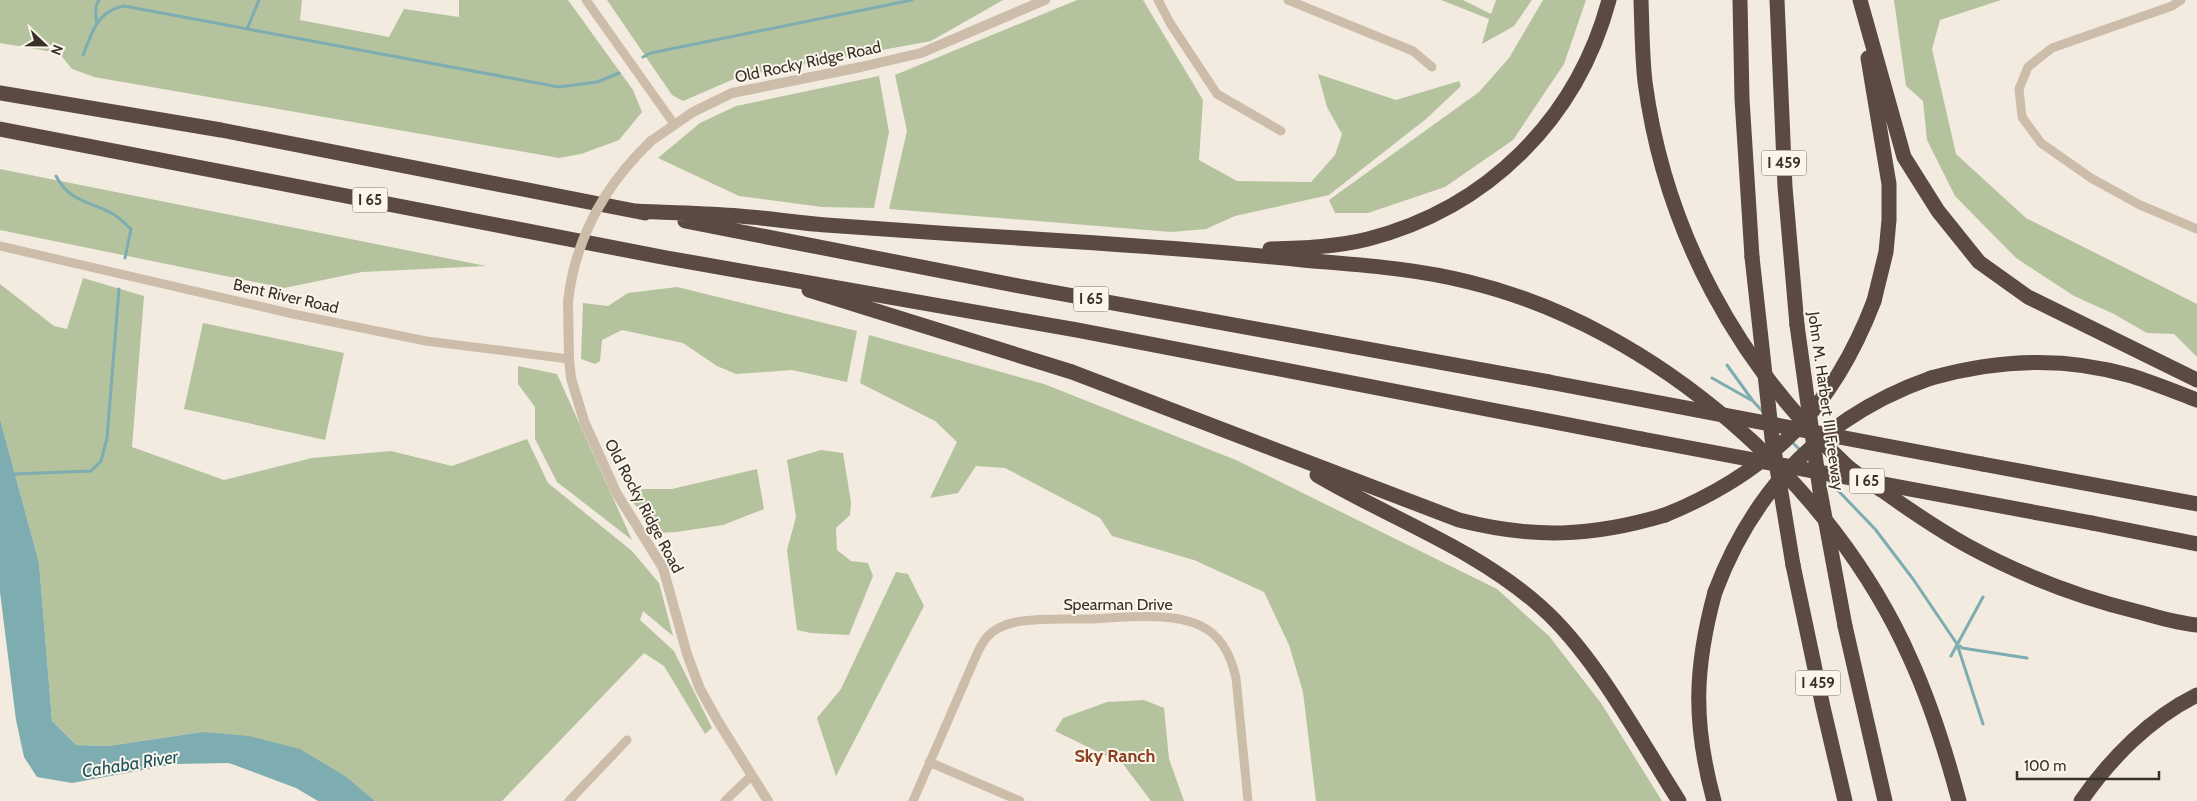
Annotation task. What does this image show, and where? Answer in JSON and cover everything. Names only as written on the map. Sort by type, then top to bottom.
[{"type":"highway","points":[[1199,250],[1306,248],[1337,245],[1390,233],[1459,202],[1505,168],[1552,119],[1583,69],[1602,25],[1610,0]]},
{"type":"highway","points":[[1641,0],[1642,48],[1650,114],[1662,165],[1678,217],[1709,286],[1733,329],[1782,399],[1848,466],[1932,526],[1996,562],[2045,584],[2095,602],[2197,625]]},
{"type":"highway","name":"I 459","points":[[1740,0],[1742,99],[1752,257],[1772,438],[1793,565],[1845,801]]},
{"type":"highway","name":"John M. Harbert III Freeway","points":[[1777,0],[1785,188],[1797,325],[1820,491],[1845,626],[1885,801]]},
{"type":"highway","points":[[740,270],[906,319],[1072,372],[1283,455],[1451,518],[1490,528],[1530,533],[1566,534],[1627,526],[1665,515],[1726,486],[1754,468],[1784,442],[1811,413],[1835,382],[1852,352],[1874,301],[1886,252],[1889,220],[1889,184],[1860,0]]},
{"type":"highway","points":[[1860,0],[1904,157],[1938,211],[1979,262],[2028,297],[2197,380]]},
{"type":"highway","name":"I 65","points":[[0,93],[221,130],[835,251],[1549,382],[2197,504]]},
{"type":"highway","name":"I 65","points":[[0,129],[648,254],[1086,332],[2197,544]]},
{"type":"highway","points":[[635,211],[739,216],[825,225],[1199,250],[1394,268],[1444,276],[1535,302],[1595,329],[1636,351],[1691,389],[1749,438],[1804,495],[1844,546],[1874,591],[1909,656],[1944,743],[1959,801]]},
{"type":"highway","points":[[1714,801],[1704,763],[1699,722],[1698,681],[1703,642],[1715,592],[1730,556],[1746,525],[1782,476],[1826,435],[1867,406],[1908,386],[1979,366],[2006,363],[2065,363],[2090,366],[2132,376],[2197,400]]},
{"type":"highway","points":[[1283,455],[1342,489],[1472,556],[1505,578],[1542,607],[1574,642],[1605,684],[1679,801]]},
{"type":"highway","points":[[2081,801],[2103,772],[2131,743],[2162,717],[2197,695]]},
{"type":"street","points":[[586,0],[674,124]]},
{"type":"street","name":"Old Rocky Ridge Road","points":[[768,801],[710,709],[697,682],[687,654],[663,568],[625,510],[603,466],[578,401],[568,359],[568,302],[576,260],[591,221],[607,192],[621,173],[651,141],[693,112],[732,93],[921,53],[1045,0]]},
{"type":"street","points":[[1158,0],[1170,23],[1217,94],[1281,131]]},
{"type":"street","points":[[1288,0],[1413,51],[1432,67]]},
{"type":"street","points":[[2181,0],[2172,6],[2052,48],[2028,67],[2019,89],[2022,117],[2041,142],[2091,178],[2140,205],[2197,229]]},
{"type":"street","name":"Bent River Road","points":[[0,246],[293,314],[426,342],[568,359]]},
{"type":"street","name":"Spearman Drive","points":[[913,801],[982,643],[989,634],[998,628],[1020,621],[1158,617],[1182,620],[1201,626],[1213,633],[1221,642],[1233,664],[1248,801]]},
{"type":"street","points":[[569,801],[627,740]]},
{"type":"street","points":[[929,762],[1020,801]]},
{"type":"street","points":[[725,801],[751,776]]},
{"type":"green space","points":[[0,0],[302,0],[300,20],[389,37],[404,9],[459,17],[459,0],[568,0],[633,90],[642,112],[619,140],[581,154],[559,158],[94,77],[72,69],[59,53],[0,43]]},
{"type":"green space","points":[[607,0],[1003,0],[931,41],[741,76],[683,101],[672,95]]},
{"type":"green space","points":[[1077,0],[1143,0],[1203,100],[1199,160],[1237,181],[1311,182],[1335,155],[1342,134],[1327,107],[1318,74],[1396,100],[1459,81],[1461,86],[1426,119],[1329,195],[1235,216],[1206,229],[1171,232],[889,209],[907,131],[895,75]]},
{"type":"green space","points":[[1441,0],[1463,0],[1491,14],[1496,0],[1532,0],[1514,26],[1482,44],[1489,19]]},
{"type":"green space","points":[[1543,0],[1586,0],[1564,64],[1513,140],[1445,187],[1368,213],[1335,213],[1329,200],[1479,92],[1509,58]]},
{"type":"green space","points":[[1894,0],[2001,0],[1940,20],[1932,49],[1956,154],[2026,218],[2197,304],[2197,357],[2174,334],[2147,333],[2114,314],[2074,296],[2016,258],[1955,196],[1927,140],[1923,101],[1906,86]]},
{"type":"green space","points":[[879,76],[889,132],[874,208],[822,207],[739,196],[658,158],[700,123],[736,106]]},
{"type":"green space","points":[[0,169],[486,266],[362,272],[284,288],[0,230]]},
{"type":"green space","points":[[83,278],[144,296],[132,447],[224,480],[312,458],[391,451],[452,466],[527,439],[548,483],[632,551],[659,583],[673,636],[643,611],[640,620],[674,651],[712,728],[705,734],[664,666],[644,653],[502,801],[375,801],[348,778],[202,732],[108,746],[76,745],[52,721],[39,563],[0,419],[0,284],[54,326],[67,329]]},
{"type":"green space","points":[[677,287],[857,331],[847,382],[792,370],[736,374],[717,366],[683,343],[622,330],[602,340],[600,361],[595,364],[581,359],[583,303],[608,306],[628,293]]},
{"type":"green space","points":[[203,323],[344,353],[325,440],[184,409]]},
{"type":"green space","points":[[869,335],[1044,384],[1236,460],[1497,589],[1549,636],[1601,703],[1662,801],[1316,801],[1303,692],[1289,645],[1264,592],[1194,560],[1112,536],[1100,518],[1005,468],[976,466],[958,493],[930,498],[957,442],[935,421],[860,383]]},
{"type":"green space","points":[[518,366],[557,374],[632,540],[557,482],[535,439],[535,407],[518,384]]},
{"type":"green space","points":[[821,450],[843,453],[851,502],[850,515],[836,528],[837,550],[851,561],[868,563],[873,576],[849,635],[811,633],[797,630],[787,550],[796,517],[787,460]]},
{"type":"green space","points":[[757,469],[764,509],[723,525],[656,533],[633,502],[632,496],[643,489],[672,489]]},
{"type":"green space","points":[[896,572],[908,574],[924,606],[836,776],[817,718],[841,689]]},
{"type":"green space","points":[[1144,700],[1164,708],[1169,759],[1184,801],[1151,801],[1123,764],[1055,731],[1063,718],[1107,702]]},
{"type":"water","name":"Cahaba River","points":[[0,419],[39,563],[52,721],[76,745],[108,746],[202,732],[249,736],[300,749],[348,778],[375,801],[318,801],[296,788],[229,763],[175,764],[72,783],[37,777],[24,757],[16,720],[0,592]]},
{"type":"waterway","points":[[96,21],[96,6],[99,0]]},
{"type":"waterway","points":[[247,29],[259,0]]},
{"type":"waterway","points":[[643,57],[651,53],[912,0]]},
{"type":"waterway","points":[[83,55],[93,31],[101,18],[107,13],[124,6],[559,87],[597,82],[619,73]]},
{"type":"waterway","points":[[56,176],[68,192],[113,214],[131,229],[125,258]]},
{"type":"waterway","points":[[15,474],[91,471],[101,461],[107,438],[119,289]]},
{"type":"waterway","points":[[1727,365],[1764,413]]},
{"type":"waterway","points":[[1712,378],[1751,400]]},
{"type":"waterway","points":[[1791,441],[1801,451]]},
{"type":"waterway","points":[[1827,479],[1875,529],[1913,579],[1957,644],[1983,724]]},
{"type":"waterway","points":[[1951,656],[1983,597]]},
{"type":"waterway","points":[[1960,646],[1962,648],[2027,658]]},
{"type":"district","name":"Sky Ranch","points":[[1115,756]]}]
